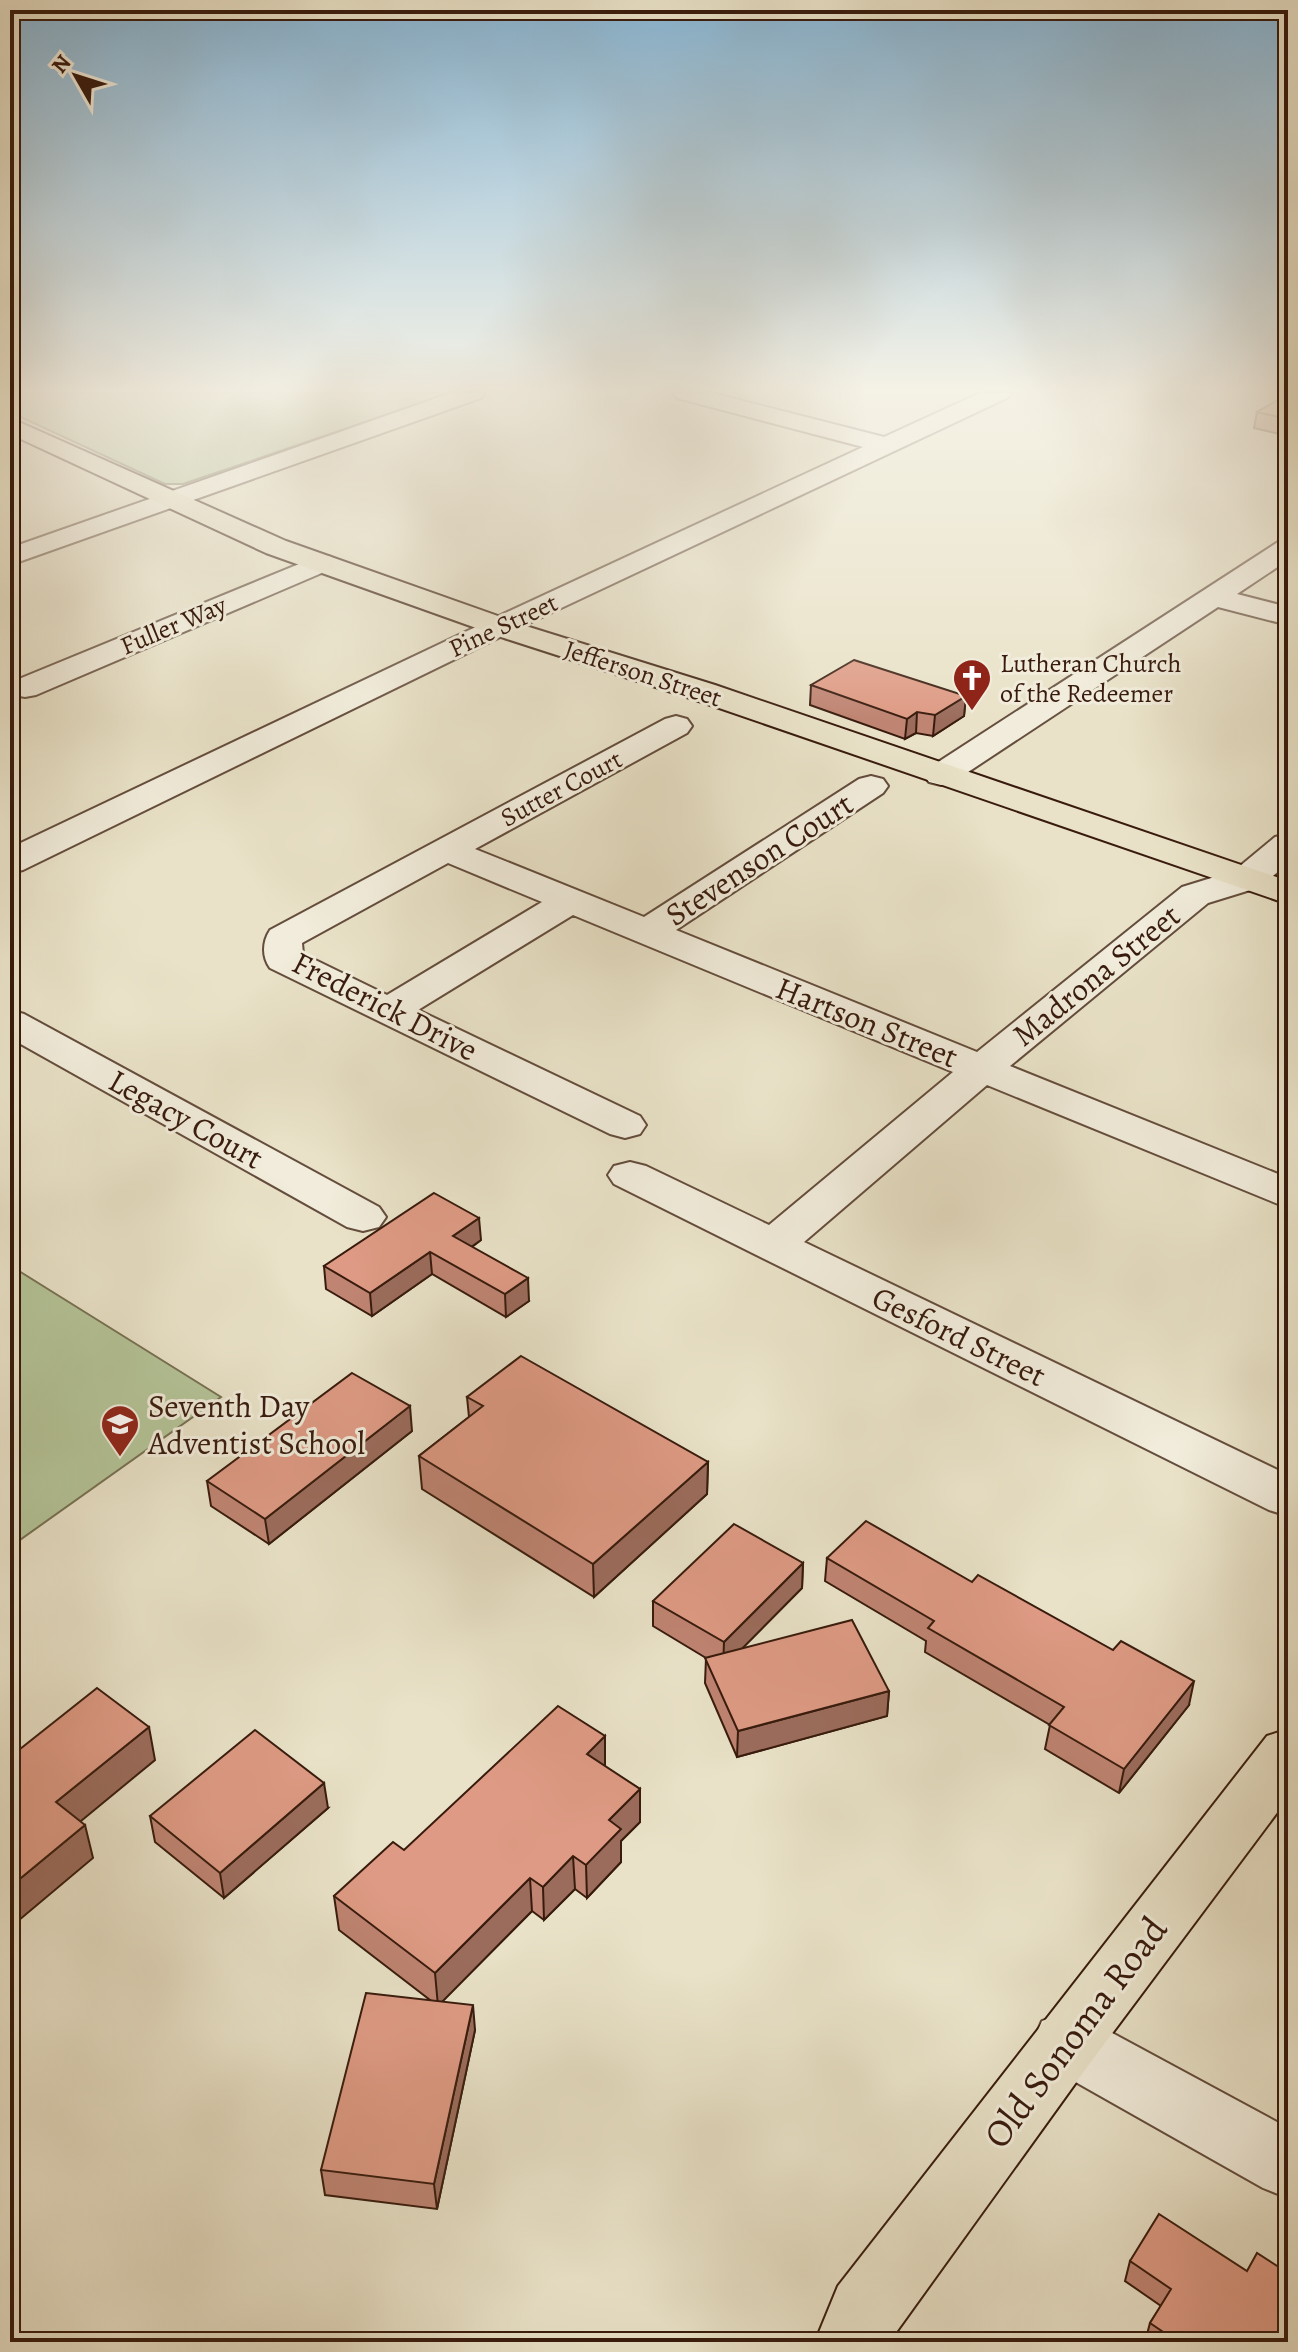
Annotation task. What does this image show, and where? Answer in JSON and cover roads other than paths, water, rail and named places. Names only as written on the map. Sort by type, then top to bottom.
[{"type":"main road","name":"Jefferson Street","points":[[177,503],[243,534],[321,563],[1288,893]]},
{"type":"main road","name":"Old Sonoma Road","points":[[852,2332],[1066,2042],[1288,1753]]},
{"type":"street","points":[[10,557],[163,503]]},
{"type":"street","name":"Pine Street","points":[[10,862],[766,503]]},
{"type":"street","points":[[941,775],[1288,548]]},
{"type":"street","name":"Fuller Way","points":[[25,688],[321,563]]},
{"type":"street","points":[[1215,597],[1288,616]]},
{"type":"street","name":"Sutter Court","points":[[445,849],[676,726]]},
{"type":"street","name":"Stevenson Court","points":[[647,932],[871,786]]},
{"type":"street","points":[[1247,879],[1288,845]]},
{"type":"street","name":"Hartson Street","points":[[445,849],[1288,1194]]},
{"type":"street","name":"Frederick Drive","points":[[445,849],[283,938],[284,960],[625,1125]]},
{"type":"street","name":"Madrona Street","points":[[773,1245],[981,1069],[1195,895],[1247,879]]},
{"type":"street","points":[[388,1011],[571,900]]},
{"type":"street","name":"Legacy Court","points":[[10,1022],[363,1217]]},
{"type":"street","name":"Gesford Street","points":[[630,1175],[1288,1497]]},
{"type":"street","points":[[1066,2042],[1288,2165]]},
{"type":"place","name":"Lutheran Church of the Redeemer","points":[[972,712]]},
{"type":"place","name":"Seventh Day Adventist School","points":[[120,1458]]}]
